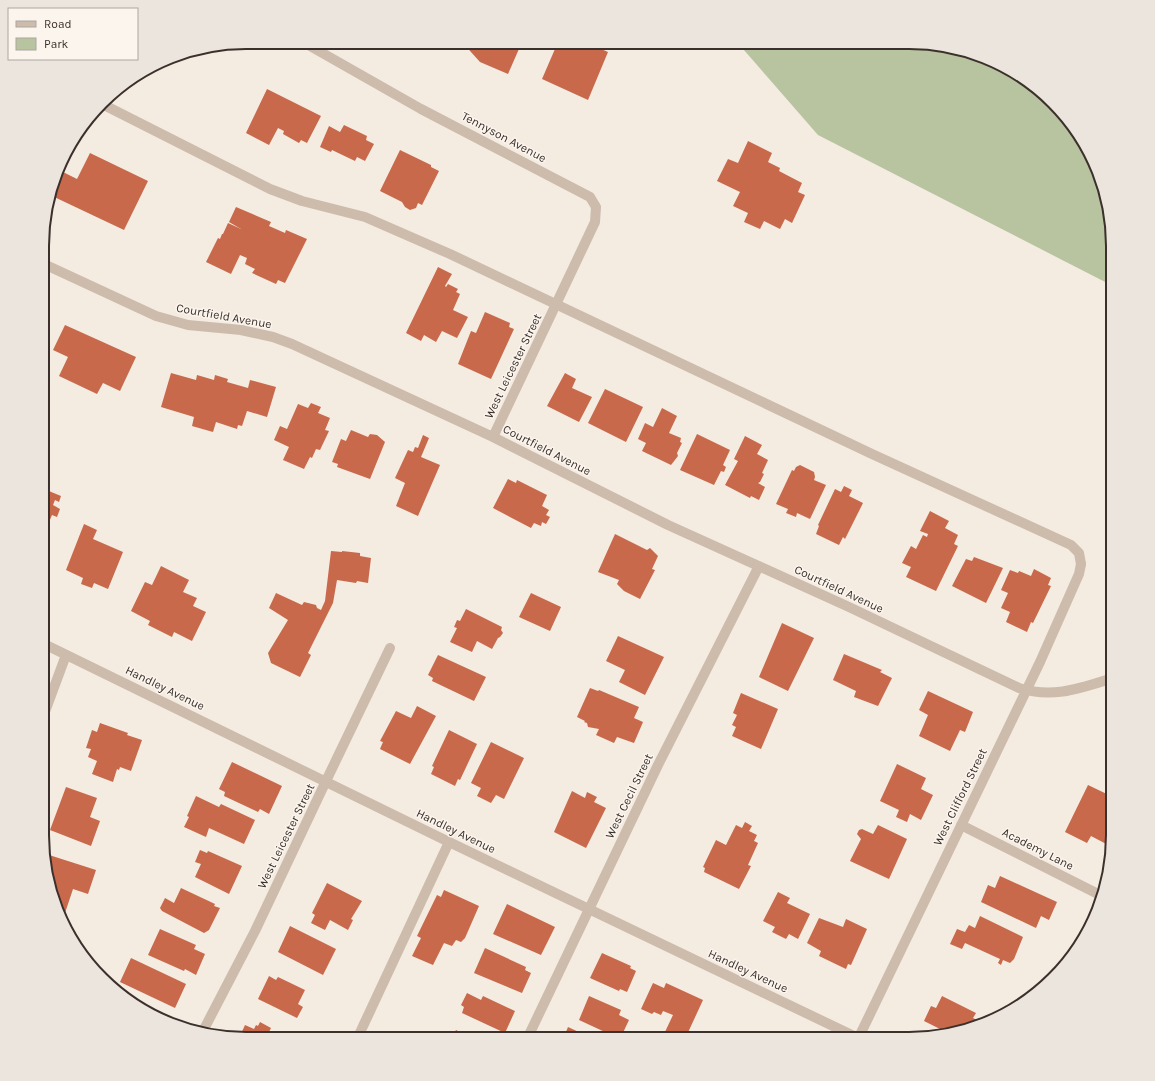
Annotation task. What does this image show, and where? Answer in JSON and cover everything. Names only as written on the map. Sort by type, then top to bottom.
[{"type":"street","name":"Tennyson Avenue","points":[[315,49],[421,109],[590,197],[596,207],[595,222],[556,306]]},
{"type":"street","points":[[107,107],[270,189],[302,201],[365,217],[450,254],[556,306]]},
{"type":"street","name":"Courtfield Avenue","points":[[49,266],[156,316],[188,325],[241,330],[273,337],[292,344],[493,437],[668,525],[1026,690],[1048,694],[1069,692],[1106,680]]},
{"type":"street","name":"West Leicester Street","points":[[493,437],[556,306]]},
{"type":"street","name":"West Clifford Street","points":[[556,306],[872,454],[1071,545],[1078,553],[1081,564],[1079,574],[1026,690],[861,1032]]},
{"type":"street","name":"West Cecil Street","points":[[530,1032],[658,765],[759,566]]},
{"type":"street","name":"Handley Avenue","points":[[49,646],[448,842],[845,1032]]},
{"type":"street","name":"West Leicester Street","points":[[205,1027],[254,931],[390,648]]},
{"type":"street","points":[[49,701],[66,655]]},
{"type":"street","name":"Academy Lane","points":[[961,825],[1097,894]]},
{"type":"street","points":[[360,1032],[448,842]]},
{"type":"green space","points":[[743,49],[922,49],[973,59],[1008,75],[1039,98],[1057,116],[1073,136],[1086,159],[1096,182],[1102,207],[1106,233],[1106,282],[818,135]]},
{"type":"building","points":[[468,49],[519,49],[508,74],[480,62]]},
{"type":"building","points":[[555,49],[601,49],[608,52],[588,100],[542,79]]},
{"type":"building","points":[[267,89],[321,116],[307,143],[301,140],[299,143],[283,134],[284,131],[278,128],[269,145],[246,133]]},
{"type":"building","points":[[344,125],[367,136],[366,140],[374,144],[365,161],[357,157],[355,161],[332,150],[331,152],[320,147],[329,126],[340,132]]},
{"type":"building","points":[[748,141],[772,153],[768,162],[780,168],[779,171],[802,183],[798,192],[805,195],[792,223],[785,219],[780,229],[764,221],[760,229],[744,222],[748,213],[733,206],[740,192],[717,181],[728,159],[738,163]]},
{"type":"building","points":[[400,150],[431,165],[431,167],[439,171],[422,205],[418,203],[416,208],[410,210],[405,207],[402,202],[380,191]]},
{"type":"building","points":[[90,153],[148,181],[124,230],[55,198],[63,172],[77,179]]},
{"type":"building","points":[[236,207],[271,222],[269,226],[285,233],[286,230],[307,239],[285,283],[278,280],[276,284],[252,273],[255,269],[245,264],[247,258],[240,255],[231,274],[206,262],[218,238],[220,239],[228,223],[241,229],[229,222]]},
{"type":"building","points":[[438,267],[452,274],[445,286],[446,287],[448,284],[458,289],[456,292],[460,294],[453,310],[468,317],[457,338],[442,331],[436,342],[424,335],[421,341],[406,333]]},
{"type":"building","points":[[485,312],[510,323],[509,327],[514,329],[491,379],[458,364],[471,331],[476,333]]},
{"type":"building","points":[[65,325],[136,357],[120,391],[103,383],[97,394],[59,376],[68,357],[53,350]]},
{"type":"building","points":[[171,373],[196,380],[197,375],[214,380],[215,375],[228,379],[227,382],[248,388],[250,380],[276,387],[267,417],[247,411],[242,426],[238,425],[237,429],[216,422],[213,432],[192,426],[194,417],[161,407]]},
{"type":"building","points":[[565,373],[576,379],[572,388],[592,397],[579,422],[547,406]]},
{"type":"building","points":[[605,389],[643,407],[626,442],[588,423]]},
{"type":"building","points":[[311,403],[321,407],[318,413],[330,418],[325,430],[329,431],[320,450],[316,449],[312,458],[310,457],[304,469],[283,460],[289,447],[274,440],[280,426],[287,429],[298,404],[308,408]]},
{"type":"building","points":[[662,408],[677,416],[669,433],[681,438],[680,442],[682,443],[677,453],[678,456],[671,465],[642,451],[646,443],[638,439],[645,423],[653,427]]},
{"type":"building","points":[[351,430],[368,437],[370,434],[377,435],[385,442],[370,479],[337,467],[338,464],[332,462],[341,439],[346,441]]},
{"type":"building","points":[[697,434],[730,450],[723,465],[726,467],[724,472],[721,471],[714,485],[680,470]]},
{"type":"building","points":[[423,435],[429,438],[421,457],[440,465],[418,516],[396,506],[405,483],[395,478],[408,450],[413,452],[415,447],[418,448]]},
{"type":"building","points":[[745,436],[762,445],[757,454],[768,460],[762,473],[764,474],[758,483],[765,487],[759,500],[751,496],[750,498],[725,485],[738,461],[734,459]]},
{"type":"building","points":[[800,465],[814,472],[814,480],[826,485],[810,519],[797,513],[796,517],[786,513],[788,509],[776,504],[792,470],[794,471],[796,467]]},
{"type":"building","points":[[508,479],[516,483],[517,480],[547,495],[542,506],[549,510],[546,515],[550,517],[546,524],[542,522],[541,526],[534,523],[531,528],[493,508]]},
{"type":"building","points":[[844,486],[852,490],[849,496],[863,503],[845,539],[843,537],[839,545],[816,534],[818,525],[835,489],[841,492]]},
{"type":"building","points":[[49,491],[61,496],[59,502],[55,500],[53,505],[60,509],[57,517],[52,515],[49,522]]},
{"type":"building","points":[[930,511],[949,521],[945,528],[958,535],[954,544],[958,546],[936,591],[906,577],[911,567],[902,563],[911,546],[916,549],[923,535],[927,537],[928,534],[920,531]]},
{"type":"building","points":[[84,524],[97,530],[93,539],[123,552],[108,589],[94,583],[92,588],[81,584],[83,578],[66,570]]},
{"type":"building","points":[[615,534],[647,550],[650,548],[658,556],[652,569],[655,570],[640,599],[624,591],[617,584],[619,580],[598,572]]},
{"type":"building","points":[[331,551],[360,553],[360,556],[371,558],[368,583],[337,580],[333,603],[308,653],[311,655],[300,677],[271,663],[268,653],[288,620],[269,608],[276,593],[302,605],[304,602],[316,605],[317,608],[321,610],[325,601]]},
{"type":"building","points":[[974,557],[1003,568],[986,603],[952,586],[966,559],[972,561]]},
{"type":"building","points":[[161,566],[189,580],[183,592],[197,598],[193,606],[206,612],[192,641],[174,632],[172,637],[148,625],[150,621],[131,611],[145,582],[152,585]]},
{"type":"building","points":[[1034,569],[1051,578],[1048,585],[1051,586],[1027,632],[1006,622],[1010,612],[1001,608],[1008,593],[1001,590],[1010,570],[1018,573],[1019,571],[1031,576]]},
{"type":"building","points":[[531,593],[561,607],[550,631],[519,617]]},
{"type":"building","points":[[466,609],[502,627],[501,630],[503,633],[498,638],[492,649],[477,641],[472,652],[450,642],[457,628],[454,627],[457,620],[460,621]]},
{"type":"building","points":[[782,623],[814,638],[788,691],[759,677]]},
{"type":"building","points":[[618,636],[664,657],[645,695],[619,682],[625,670],[606,661]]},
{"type":"building","points":[[844,654],[882,670],[880,672],[892,678],[878,706],[854,697],[856,691],[833,680]]},
{"type":"building","points":[[438,655],[486,677],[474,701],[432,681],[433,678],[428,675]]},
{"type":"building","points":[[590,688],[599,690],[639,707],[634,718],[643,722],[634,743],[617,737],[614,743],[596,735],[599,729],[588,727],[587,723],[584,722],[585,721],[577,717]]},
{"type":"building","points":[[928,691],[973,712],[965,732],[960,730],[950,751],[919,736],[928,715],[919,710]]},
{"type":"building","points":[[741,693],[778,709],[761,749],[732,736],[736,727],[732,725],[737,715],[733,713]]},
{"type":"building","points":[[417,706],[436,716],[410,764],[380,749],[383,742],[380,741],[396,711],[411,718]]},
{"type":"building","points":[[100,723],[128,733],[127,735],[142,740],[131,771],[120,767],[119,770],[117,769],[113,782],[92,774],[97,761],[88,757],[91,749],[86,748],[92,730],[97,732]]},
{"type":"building","points":[[449,730],[477,744],[460,780],[458,779],[455,786],[431,774],[434,767],[432,766]]},
{"type":"building","points":[[491,742],[524,758],[504,799],[496,795],[491,803],[477,796],[481,788],[471,783]]},
{"type":"building","points":[[232,762],[282,786],[269,814],[260,809],[258,812],[224,796],[225,792],[219,789]]},
{"type":"building","points":[[897,764],[926,778],[921,789],[933,795],[921,820],[910,814],[907,822],[896,817],[899,810],[880,801]]},
{"type":"building","points":[[1088,785],[1106,794],[1106,844],[1091,836],[1087,843],[1065,832]]},
{"type":"building","points":[[66,787],[97,798],[90,817],[100,821],[91,846],[50,830]]},
{"type":"building","points":[[572,791],[585,798],[587,792],[597,797],[594,802],[606,808],[586,848],[554,832]]},
{"type":"building","points":[[196,796],[219,807],[221,804],[255,820],[244,844],[209,828],[206,837],[184,827]]},
{"type":"building","points":[[745,822],[752,826],[749,831],[757,835],[754,841],[758,843],[748,865],[751,866],[739,889],[704,872],[705,868],[703,867],[716,840],[726,845],[736,825],[742,828]]},
{"type":"building","points":[[878,825],[907,839],[889,879],[850,861],[861,839],[857,834],[859,830],[862,829],[873,834]]},
{"type":"building","points":[[200,850],[207,853],[208,851],[242,866],[229,894],[195,877],[201,864],[195,862]]},
{"type":"building","points":[[50,855],[96,870],[88,894],[73,889],[65,913],[59,899]]},
{"type":"building","points":[[1000,876],[1057,902],[1049,920],[1041,916],[1036,928],[981,902],[988,885],[995,888]]},
{"type":"building","points":[[327,883],[362,901],[351,919],[353,920],[348,930],[330,920],[325,930],[311,923],[315,915],[312,913]]},
{"type":"building","points":[[181,888],[215,904],[214,906],[220,908],[209,930],[204,933],[162,911],[160,908],[165,898],[174,903]]},
{"type":"building","points":[[444,890],[479,906],[465,938],[461,942],[456,940],[452,946],[444,943],[433,965],[412,956],[421,938],[417,936],[437,895],[441,897]]},
{"type":"building","points":[[778,892],[790,898],[787,903],[810,914],[798,939],[789,934],[786,939],[772,932],[775,927],[763,921]]},
{"type":"building","points":[[507,904],[555,927],[541,955],[493,934]]},
{"type":"building","points":[[980,916],[1023,937],[1014,959],[1010,963],[1003,960],[1001,965],[998,963],[1000,959],[965,943],[962,949],[950,944],[957,929],[965,932],[969,925],[975,928]]},
{"type":"building","points":[[819,918],[843,927],[846,919],[867,929],[851,965],[848,964],[846,969],[819,956],[821,951],[807,943]]},
{"type":"building","points":[[290,926],[336,949],[323,975],[278,952]]},
{"type":"building","points":[[160,929],[196,945],[194,949],[205,954],[196,975],[185,969],[184,971],[148,955]]},
{"type":"building","points":[[485,948],[526,967],[525,970],[531,973],[522,993],[474,973]]},
{"type":"building","points":[[602,953],[631,966],[630,968],[636,971],[627,992],[620,989],[619,991],[590,978]]},
{"type":"building","points":[[131,958],[186,984],[175,1008],[120,982]]},
{"type":"building","points":[[269,976],[276,980],[278,977],[305,990],[298,1004],[303,1007],[297,1018],[258,999]]},
{"type":"building","points":[[653,983],[664,988],[666,983],[703,1000],[688,1032],[665,1032],[673,1015],[663,1011],[661,1015],[654,1012],[652,1014],[641,1009]]},
{"type":"building","points":[[467,993],[481,1000],[483,996],[515,1011],[505,1032],[503,1032],[462,1013],[464,1007],[461,1005]]},
{"type":"building","points":[[589,996],[621,1010],[619,1015],[629,1020],[623,1032],[605,1032],[579,1020]]},
{"type":"building","points":[[942,996],[976,1013],[973,1018],[977,1020],[940,1029],[924,1021],[931,1006],[936,1008]]},
{"type":"building","points":[[260,1022],[271,1028],[269,1032],[242,1032],[245,1025],[254,1029],[256,1025],[258,1026]]},
{"type":"building","points":[[568,1027],[579,1032],[566,1032]]}]
